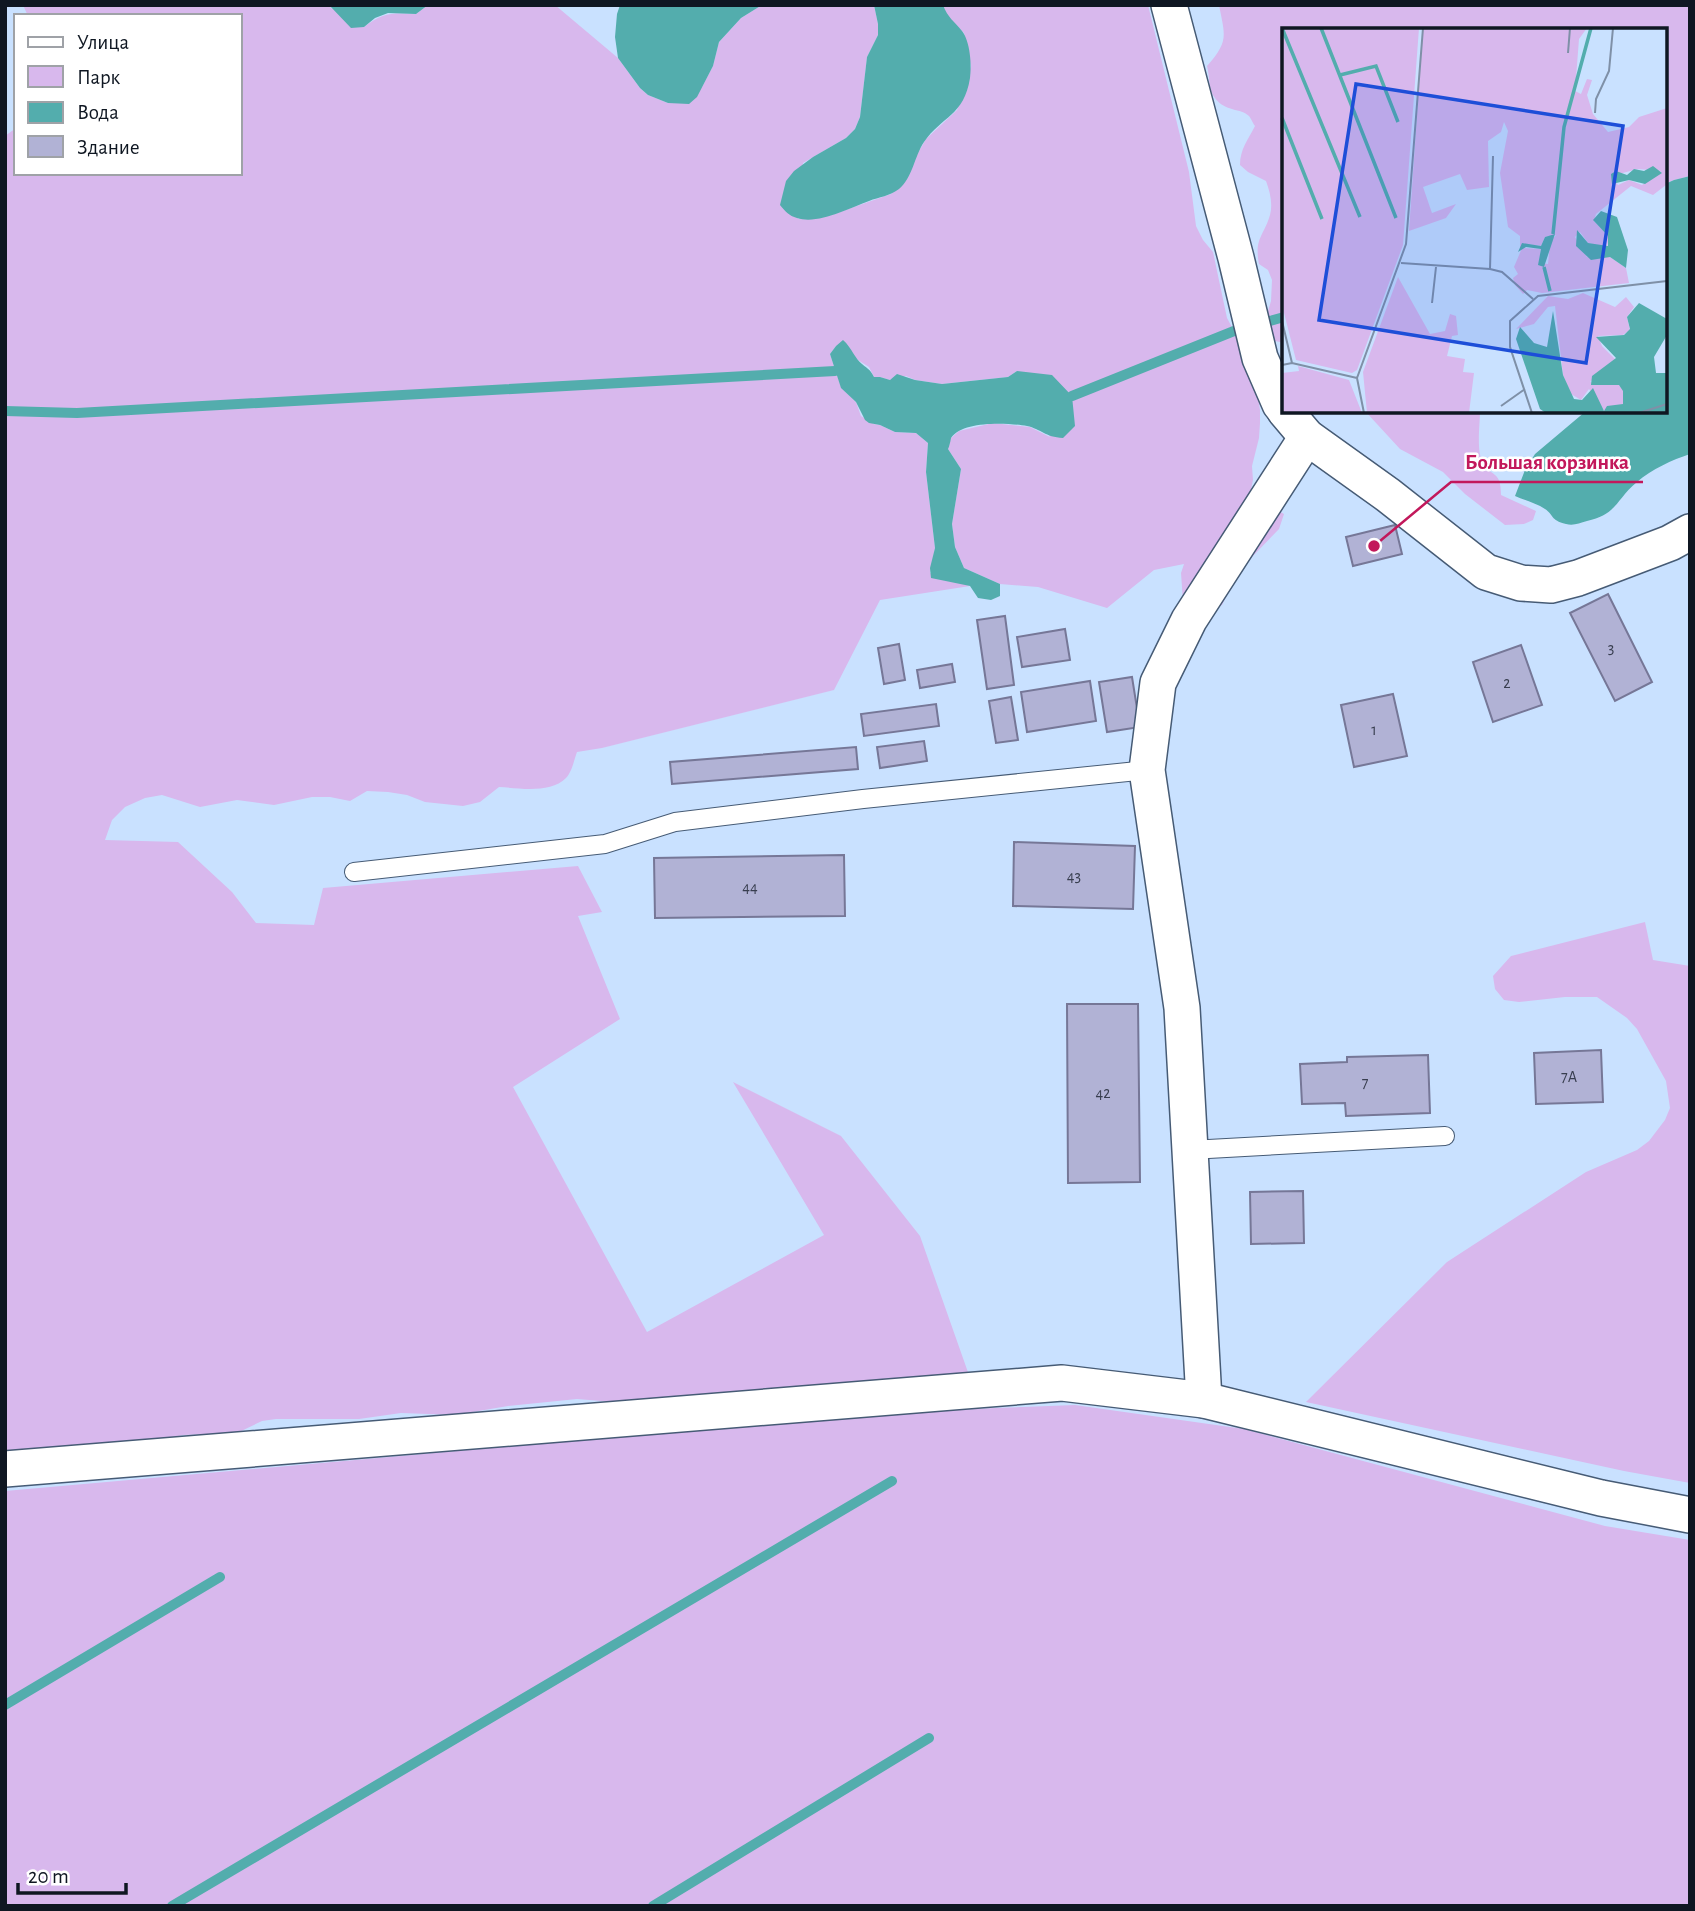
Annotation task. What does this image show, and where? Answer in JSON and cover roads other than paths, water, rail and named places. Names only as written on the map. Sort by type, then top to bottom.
[{"type":"street","points":[[1169,5],[1260,358],[1282,406]]},
{"type":"street","points":[[1204,1400],[1182,1008],[1147,770],[1157,683],[1292,419],[1486,572],[1521,583],[1551,586],[1578,578],[1670,543],[1690,532]]},
{"type":"street","points":[[5,1469],[1062,1383],[1204,1400],[1601,1498],[1690,1515]]},
{"type":"lane","points":[[354,872],[605,844],[675,822],[863,799],[1147,770]]},
{"type":"lane","points":[[1190,1150],[1445,1136]]},
{"type":"water","points":[[329,5],[428,5],[416,14],[388,13],[375,18],[364,27],[351,28]]},
{"type":"water","points":[[620,5],[762,5],[741,18],[719,42],[713,66],[697,97],[689,104],[668,103],[648,95],[618,58],[615,37]]},
{"type":"water","points":[[874,5],[943,5],[967,41],[971,67],[967,91],[958,108],[924,142],[907,179],[899,189],[824,218],[805,220],[794,217],[780,205],[786,181],[794,171],[813,157],[846,138],[855,129],[860,117],[867,57],[878,35]]},
{"type":"water","points":[[1690,176],[1690,454],[1662,465],[1643,477],[1605,514],[1569,525],[1555,519],[1541,507],[1515,496],[1525,470],[1535,454],[1584,413],[1667,413],[1667,183]]},
{"type":"water","points":[[843,340],[874,377],[890,380],[897,374],[942,384],[1008,377],[1017,371],[1052,375],[1072,396],[1075,426],[1063,438],[1027,426],[998,424],[965,428],[951,438],[948,449],[961,469],[952,524],[955,547],[964,568],[1000,584],[1000,596],[991,600],[978,598],[970,586],[931,578],[930,568],[935,548],[926,472],[928,443],[916,433],[895,432],[865,420],[856,402],[841,388],[830,354]]},
{"type":"waterway","points":[[1270,321],[1282,318]]},
{"type":"waterway","points":[[1072,396],[1234,331]]},
{"type":"waterway","points":[[5,411],[77,413],[835,371]]},
{"type":"waterway","points":[[172,1906],[892,1481]]},
{"type":"waterway","points":[[5,1705],[220,1577]]},
{"type":"waterway","points":[[653,1906],[929,1738]]},
{"type":"place","name":"Большая корзинка","points":[[1374,546]]}]
